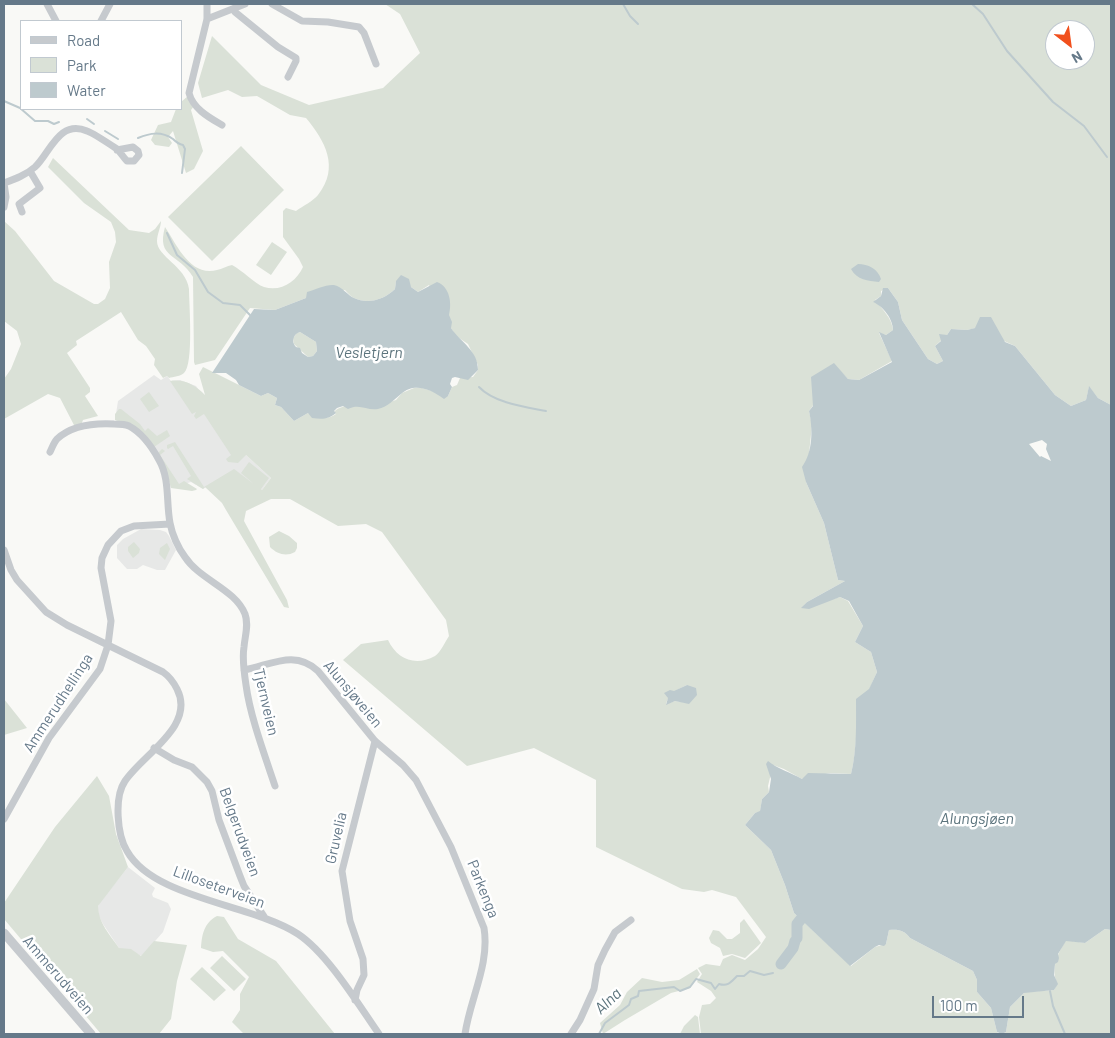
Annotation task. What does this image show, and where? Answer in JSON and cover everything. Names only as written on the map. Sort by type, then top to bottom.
[{"type":"street","points":[[47,4],[55,20]]},
{"type":"street","points":[[102,20],[110,4]]},
{"type":"street","points":[[207,4],[208,19],[189,93],[198,108],[222,125]]},
{"type":"street","points":[[208,19],[244,4]]},
{"type":"street","points":[[272,4],[302,21],[328,22],[359,27],[364,33],[376,64]]},
{"type":"street","points":[[234,9],[235,12],[264,37],[296,58],[288,77]]},
{"type":"street","points":[[4,206],[6,197],[4,183],[30,171],[56,138],[67,131],[76,129],[87,131],[117,150]]},
{"type":"street","points":[[22,212],[20,204],[40,188],[30,171]]},
{"type":"street","name":"Tjernveien","points":[[50,452],[56,440],[76,428],[100,423],[127,425],[143,437],[159,461],[166,484],[170,524],[182,554],[202,576],[233,598],[243,609],[247,629],[244,647],[246,687],[275,786]]},
{"type":"street","name":"Ammerudhellinga","points":[[4,819],[49,738],[100,669],[108,645],[111,621],[101,568],[102,558],[108,545],[121,531],[134,526],[170,524]]},
{"type":"street","name":"Lilloseterveien","points":[[4,550],[11,570],[17,580],[46,612],[56,619],[163,672],[172,678],[180,694],[182,710],[179,719],[171,731],[138,764],[124,783],[120,795],[119,830],[127,852],[141,869],[170,885],[190,894],[285,926],[312,946],[355,1000],[379,1034]]},
{"type":"street","name":"Alunsjøveien","points":[[244,670],[291,659],[304,661],[318,671],[375,741],[403,764],[422,790]]},
{"type":"street","name":"Gruvelia","points":[[355,1000],[357,990],[364,975],[363,959],[350,921],[342,871],[375,741]]},
{"type":"street","name":"Belgerudveien","points":[[154,748],[174,760],[192,767],[207,782],[212,791],[219,820],[244,886],[265,919]]},
{"type":"street","name":"Parkenga","points":[[422,790],[450,847],[484,928],[486,942],[484,956],[465,1034]]},
{"type":"street","points":[[571,1034],[580,1020],[594,989],[598,965],[605,950],[615,932],[631,920]]},
{"type":"street","name":"Ammerudveien","points":[[4,933],[91,1034]]},
{"type":"shaded area","points":[[154,375],[161,380],[167,376],[171,381],[180,380],[196,386],[246,455],[271,478],[262,490],[234,470],[203,489],[191,482],[171,488],[167,473],[154,446],[121,422],[115,420],[118,401]]},
{"type":"shaded area","points":[[141,529],[160,530],[166,532],[169,536],[176,550],[165,570],[157,570],[143,565],[137,569],[127,569],[117,558],[117,545],[123,539]]},
{"type":"shaded area","points":[[128,867],[155,888],[152,894],[153,897],[168,903],[171,909],[163,932],[142,956],[119,948],[98,914],[100,902]]},
{"type":"green space","points":[[385,4],[1111,4],[1111,405],[1098,398],[1089,387],[1086,400],[1071,406],[1055,395],[1015,346],[976,328],[967,330],[951,329],[935,346],[943,361],[937,364],[928,359],[902,320],[898,302],[888,288],[881,291],[881,296],[875,300],[889,318],[893,330],[886,335],[879,333],[892,361],[859,380],[848,379],[839,370],[809,411],[812,425],[806,482],[824,523],[838,580],[845,581],[807,602],[802,608],[840,597],[848,601],[863,626],[855,642],[871,652],[877,672],[859,722],[851,774],[830,773],[802,779],[773,765],[768,786],[769,792],[762,799],[760,812],[755,813],[745,825],[771,850],[794,913],[851,966],[875,947],[886,944],[889,930],[903,932],[910,938],[973,971],[977,980],[977,992],[991,1008],[997,1032],[1000,1034],[701,1034],[699,1017],[702,1005],[710,1004],[716,998],[711,991],[697,982],[702,974],[698,968],[706,964],[720,966],[723,959],[732,955],[745,960],[758,949],[766,937],[736,897],[712,890],[704,892],[682,889],[596,847],[596,780],[534,748],[467,766],[343,660],[361,644],[388,640],[396,652],[402,656],[414,661],[420,661],[437,655],[449,636],[446,620],[382,532],[366,524],[338,526],[290,499],[271,499],[246,511],[244,521],[287,600],[289,608],[284,607],[222,503],[205,487],[203,489],[187,479],[191,476],[173,446],[167,448],[167,445],[175,442],[204,487],[234,469],[254,484],[241,473],[249,462],[269,478],[262,490],[271,478],[246,455],[238,463],[228,462],[226,459],[231,455],[204,414],[196,419],[194,416],[196,412],[192,414],[170,381],[189,383],[205,395],[199,374],[203,367],[261,396],[268,393],[277,398],[275,405],[281,407],[294,421],[308,413],[322,418],[329,417],[336,414],[334,412],[337,409],[346,406],[356,405],[370,408],[396,400],[402,393],[414,388],[422,388],[448,396],[452,387],[457,385],[460,378],[473,377],[478,370],[478,365],[468,344],[456,336],[429,285],[418,292],[396,281],[395,289],[386,296],[376,300],[359,300],[352,297],[345,290],[306,298],[275,310],[250,308],[215,360],[195,365],[193,277],[187,269],[166,251],[164,245],[165,227],[185,258],[199,269],[217,270],[232,265],[264,287],[282,287],[292,281],[303,267],[283,237],[283,211],[286,208],[296,211],[311,201],[325,185],[328,174],[329,164],[324,145],[306,118],[290,115],[257,96],[242,97],[228,90],[202,98],[198,83],[212,36],[261,85],[309,105],[383,88],[420,53],[400,14]],"holes":[[[687,685],[689,703],[675,701],[666,704],[671,694]]]},
{"type":"green space","points":[[188,96],[197,102],[191,110],[203,151],[194,169],[186,173],[173,131],[168,137],[172,143],[169,147],[155,145],[151,140],[158,125],[171,122],[176,110],[182,110],[182,101]]},
{"type":"green space","points":[[241,146],[284,190],[212,261],[168,217]]},
{"type":"green space","points":[[53,158],[129,230],[149,233],[161,221],[157,238],[158,247],[183,274],[189,289],[189,358],[187,367],[181,375],[163,378],[154,365],[155,359],[146,346],[138,340],[121,312],[76,341],[77,345],[67,353],[90,388],[90,392],[85,396],[98,416],[83,420],[81,425],[75,427],[60,398],[48,394],[4,419],[4,379],[11,369],[21,344],[17,331],[4,321],[4,221],[15,231],[54,281],[94,304],[98,304],[105,299],[110,288],[109,262],[116,242],[111,222],[84,203],[48,167]]},
{"type":"green space","points":[[272,242],[287,252],[271,275],[256,265]]},
{"type":"green space","points":[[300,332],[316,342],[317,351],[313,356],[308,357],[294,344],[293,338]]},
{"type":"green space","points":[[149,392],[159,406],[149,412],[140,399]]},
{"type":"green space","points":[[119,409],[140,424],[145,431],[148,428],[157,436],[167,430],[170,436],[154,447],[121,422],[115,420],[115,414]]},
{"type":"green space","points":[[162,449],[165,451],[160,455],[179,484],[184,481],[196,490],[171,488],[158,453]]},
{"type":"green space","points":[[279,531],[297,543],[295,552],[282,554],[270,547],[269,537]]},
{"type":"green space","points":[[134,542],[140,549],[139,553],[133,558],[128,551],[128,547]]},
{"type":"green space","points":[[167,543],[170,549],[165,560],[159,554],[160,548]]},
{"type":"green space","points":[[4,699],[27,728],[4,735]]},
{"type":"green space","points":[[97,776],[109,796],[116,834],[128,867],[98,906],[102,923],[119,948],[131,949],[141,956],[154,941],[187,945],[177,981],[171,1019],[159,1034],[101,1034],[4,919],[4,903],[55,827]]},
{"type":"green space","points":[[217,916],[224,917],[238,939],[276,961],[335,1034],[244,1034],[232,1022],[240,1010],[240,994],[249,977],[223,951],[213,952],[201,948],[204,929]]},
{"type":"green space","points":[[744,919],[761,943],[745,958],[732,954],[723,956],[720,948],[711,943],[709,938],[713,930],[719,931],[727,939],[732,939],[740,933],[740,923]]},
{"type":"green space","points":[[1105,929],[1111,930],[1111,1034],[1002,1034],[1006,1032],[1010,1007],[1025,992],[1054,990],[1057,984],[1055,978],[1056,961],[1066,940],[1085,943]]},
{"type":"green space","points":[[222,956],[246,979],[234,991],[210,968]]},
{"type":"green space","points":[[202,967],[226,990],[214,1001],[190,979]]},
{"type":"green space","points":[[697,969],[700,974],[690,988],[671,993],[603,1034],[600,1023],[620,1005],[627,992],[642,978],[662,982],[679,980]]},
{"type":"green space","points":[[695,1015],[698,1017],[700,1034],[680,1034],[684,1026]]},
{"type":"water","points":[[858,264],[869,266],[875,270],[880,275],[881,279],[879,282],[856,276],[851,269]]},
{"type":"water","name":"Vesletjern","points":[[401,275],[409,279],[411,287],[418,292],[437,282],[441,284],[449,296],[451,328],[475,357],[478,370],[468,380],[452,378],[450,384],[452,387],[448,396],[444,399],[434,392],[422,388],[411,388],[378,409],[352,407],[348,409],[343,406],[337,408],[334,411],[336,413],[327,418],[312,418],[308,413],[294,421],[281,407],[275,405],[277,398],[268,393],[261,396],[239,385],[236,380],[226,373],[212,373],[254,309],[275,310],[306,298],[307,292],[331,285],[340,287],[359,300],[376,300],[386,296],[395,289],[396,281]],"holes":[[[300,332],[316,342],[317,351],[313,356],[308,357],[302,353],[300,348],[294,345],[293,341],[294,336]]]},
{"type":"water","name":"Alungsjøen","points":[[883,288],[888,288],[898,302],[902,320],[928,359],[937,364],[943,361],[935,346],[941,341],[939,334],[947,335],[951,329],[967,330],[975,328],[980,317],[991,317],[1005,342],[1015,346],[1055,395],[1071,406],[1086,400],[1089,386],[1098,398],[1111,405],[1111,930],[1105,929],[1085,943],[1066,941],[1058,954],[1058,962],[1055,964],[1054,975],[1058,984],[1054,990],[1024,993],[1010,1007],[1006,1032],[1002,1034],[997,1032],[991,1008],[977,992],[977,980],[973,971],[910,938],[903,932],[889,930],[884,946],[879,945],[875,947],[850,966],[794,913],[771,850],[745,825],[755,813],[760,811],[762,799],[769,792],[771,779],[766,764],[768,761],[802,779],[808,773],[851,774],[855,746],[856,699],[869,689],[877,672],[871,652],[855,642],[863,626],[849,601],[840,597],[809,609],[801,608],[807,602],[845,581],[838,580],[824,523],[806,482],[802,467],[806,461],[811,440],[809,411],[813,406],[811,377],[834,363],[848,379],[859,380],[892,362],[879,332],[886,335],[893,330],[893,326],[884,310],[873,302],[881,296]],"holes":[[[1042,440],[1047,444],[1046,449],[1051,461],[1040,457],[1029,444]]]},
{"type":"water","points":[[687,685],[696,688],[697,695],[689,704],[675,701],[666,705],[668,698],[664,693]]},
{"type":"waterway","points":[[623,4],[630,16],[638,24]]},
{"type":"waterway","points":[[972,4],[983,14],[1007,51],[1053,102],[1084,126],[1107,157]]},
{"type":"waterway","points":[[4,101],[20,108]]},
{"type":"waterway","points":[[22,110],[35,121],[48,121],[54,124],[59,122]]},
{"type":"waterway","points":[[87,119],[94,124]]},
{"type":"waterway","points":[[105,131],[118,139]]},
{"type":"waterway","points":[[138,138],[151,134],[160,134],[169,136],[183,145],[185,149],[182,173]]},
{"type":"waterway","points":[[167,233],[177,255],[195,270],[208,292],[223,303],[240,305],[250,315]]},
{"type":"waterway","points":[[479,387],[501,401],[546,411]]},
{"type":"waterway","name":"Alna","points":[[797,938],[797,924],[801,919]]},
{"type":"waterway","name":"Alna","points":[[781,964],[793,948],[795,941]]},
{"type":"waterway","name":"Alna","points":[[599,1034],[605,1023],[629,1005],[631,999],[638,996],[639,991],[674,987],[680,991],[690,987],[696,979],[711,983],[715,989],[719,984],[727,984],[737,976],[744,976],[750,971],[764,975],[773,973]]},
{"type":"waterway","points":[[1050,991],[1053,1006],[1065,1034]]}]
